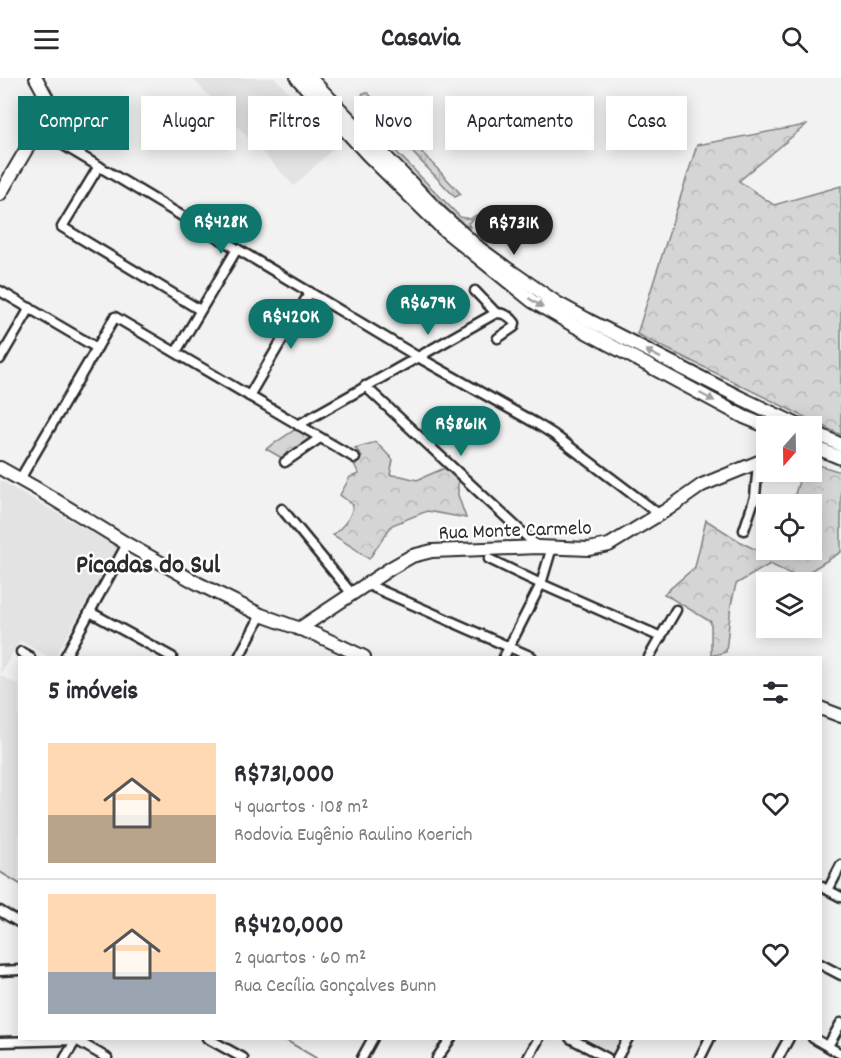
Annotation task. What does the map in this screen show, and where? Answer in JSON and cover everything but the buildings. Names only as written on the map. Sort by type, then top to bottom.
[{"type":"main road","points":[[36,78],[46,96]]},
{"type":"main road","points":[[297,78],[368,155],[442,229],[532,301],[756,422]]},
{"type":"main road","points":[[310,78],[439,212],[479,248],[505,267],[557,303],[590,321],[778,416]]},
{"type":"main road","points":[[0,194],[26,150]]},
{"type":"main road","points":[[822,436],[841,445]]},
{"type":"main road","points":[[822,450],[841,458]]},
{"type":"main road","name":"Rua Monte Carmelo","points":[[299,629],[404,560],[426,552],[538,547],[589,549],[609,545],[660,515],[702,485],[756,463]]},
{"type":"main road","points":[[0,468],[197,583],[261,615],[362,656]]},
{"type":"main road","points":[[822,709],[841,716]]},
{"type":"street","points":[[72,150],[418,357],[554,434],[660,515]]},
{"type":"street","points":[[99,166],[62,227],[201,310]]},
{"type":"street","points":[[176,352],[237,249]]},
{"type":"street","points":[[0,291],[97,348]]},
{"type":"street","points":[[475,291],[496,313]]},
{"type":"street","points":[[249,396],[310,292]]},
{"type":"street","points":[[0,359],[30,309]]},
{"type":"street","points":[[298,425],[496,313],[503,313],[515,323],[514,327],[498,338]]},
{"type":"street","points":[[20,480],[115,317],[355,458]]},
{"type":"street","points":[[366,387],[538,547]]},
{"type":"street","points":[[285,462],[320,438]]},
{"type":"street","points":[[744,530],[758,482]]},
{"type":"street","points":[[282,509],[352,594]]},
{"type":"street","points":[[66,656],[127,544]]},
{"type":"street","points":[[504,656],[541,584],[552,547]]},
{"type":"street","points":[[489,559],[661,637]]},
{"type":"street","points":[[366,585],[530,656]]},
{"type":"street","points":[[650,656],[676,610]]},
{"type":"street","points":[[90,612],[170,656]]},
{"type":"street","points":[[240,656],[261,615]]},
{"type":"street","points":[[21,652],[28,656]]},
{"type":"street","points":[[841,865],[824,888],[841,897]]},
{"type":"street","points":[[3,914],[18,922]]},
{"type":"street","points":[[822,965],[841,975]]},
{"type":"street","points":[[0,971],[18,970]]},
{"type":"street","points":[[828,1046],[841,1023]]},
{"type":"street","points":[[0,1042],[51,1040]]},
{"type":"street","points":[[65,1058],[75,1040]]},
{"type":"street","points":[[78,1040],[107,1058]]},
{"type":"street","points":[[211,1040],[243,1058]]},
{"type":"street","points":[[362,1058],[373,1040]]},
{"type":"street","points":[[437,1058],[450,1040]]},
{"type":"street","points":[[528,1058],[538,1040]]},
{"type":"street","points":[[574,1040],[607,1058]]},
{"type":"street","points":[[618,1058],[627,1040]]},
{"type":"street","points":[[700,1058],[709,1040]]},
{"type":"street","points":[[778,1058],[788,1040]]},
{"type":"street","points":[[817,1040],[841,1053]]},
{"type":"shaded area","points":[[192,78],[275,78],[292,96],[248,96],[248,137],[236,125],[236,96],[209,96]]},
{"type":"shaded area","points":[[260,150],[332,150],[294,186]]},
{"type":"shaded area","points":[[0,480],[118,547],[56,656],[47,656],[20,641],[0,674]]},
{"type":"shaded area","points":[[0,675],[18,684],[18,881],[0,871]]},
{"type":"shaded area","points":[[585,1040],[624,1040],[615,1056]]},
{"type":"green space","points":[[806,125],[739,181],[774,205],[841,186],[841,435],[822,426],[822,416],[803,416],[637,334],[697,145]]},
{"type":"green space","points":[[386,150],[395,150],[460,217],[470,219],[476,215],[477,217],[468,223],[470,227],[462,224]]},
{"type":"green space","points":[[410,150],[420,150],[461,194],[455,197]]},
{"type":"green space","points":[[296,429],[312,438],[282,458],[266,449]]},
{"type":"green space","points":[[376,442],[393,460],[390,475],[417,480],[445,468],[458,480],[458,495],[466,518],[427,511],[392,525],[369,559],[333,535],[346,522],[352,510],[353,505],[340,495],[350,477],[359,474],[354,464],[362,456],[355,448]]},
{"type":"green space","points":[[822,466],[841,472],[841,552],[809,572],[787,572],[770,564],[736,584],[731,605],[726,652],[711,656],[711,622],[664,594],[695,567],[706,520],[756,550],[756,560],[822,560],[822,494],[795,494],[799,482],[822,482]]},
{"type":"waterway","points":[[0,872],[18,883]]},
{"type":"waterway","points":[[285,1040],[316,1058]]},
{"type":"district","name":"Picadas do Sul","points":[[148,563]]}]
